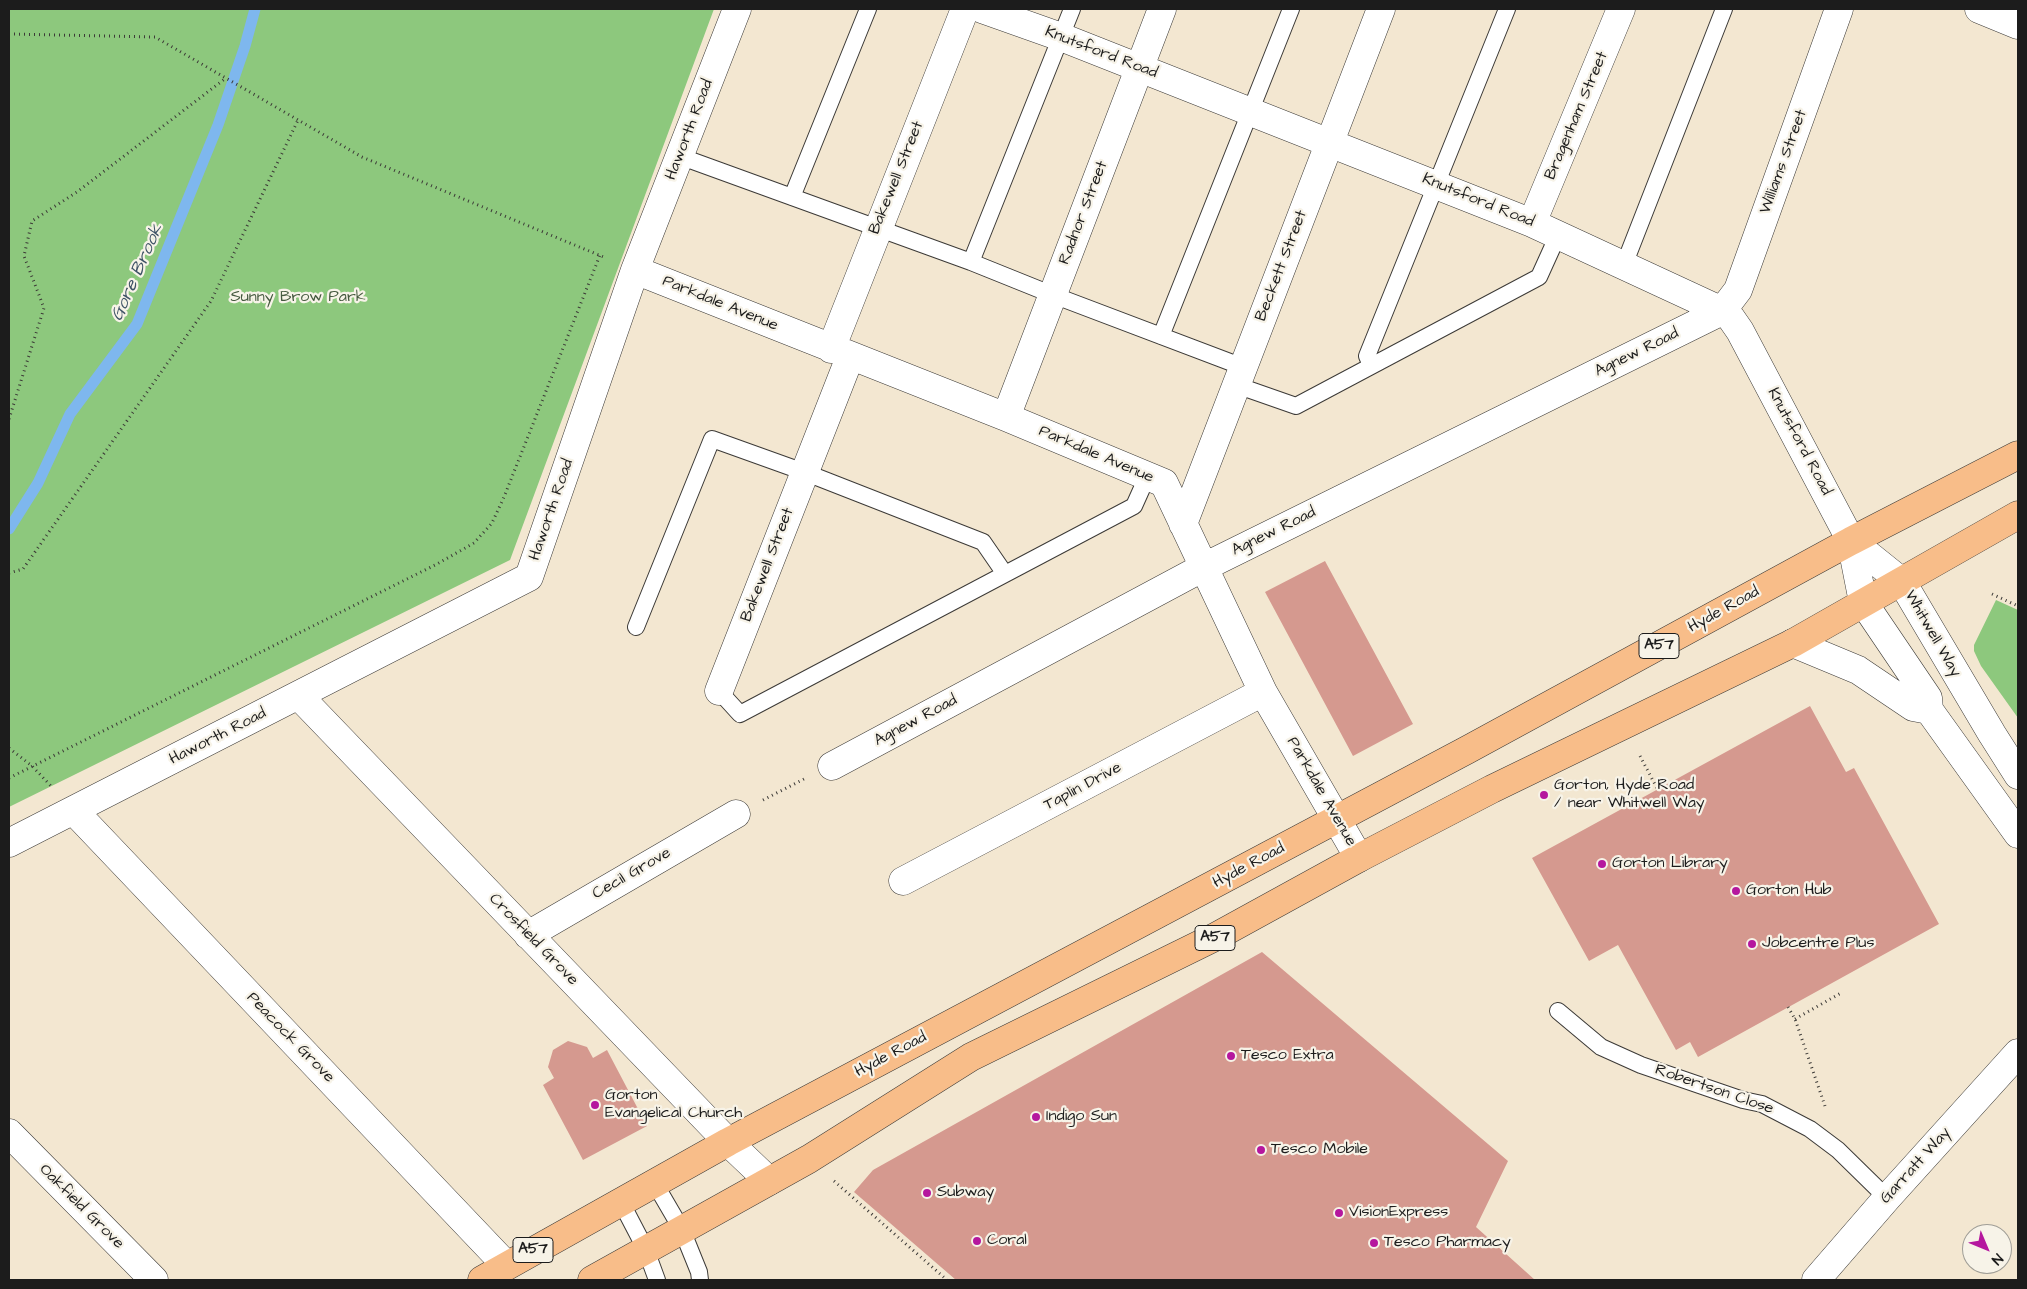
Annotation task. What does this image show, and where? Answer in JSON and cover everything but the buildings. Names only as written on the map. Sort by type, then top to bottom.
[{"type":"highway","name":"Hyde Road","points":[[482,1280],[728,1142],[1133,926],[1337,820],[1851,541],[2018,455]]},
{"type":"highway","name":"A57","points":[[592,1280],[809,1159],[971,1057],[1217,936],[1359,858],[1492,789],[1793,643],[2018,515]]},
{"type":"street","name":"Haworth Road","points":[[9,843],[529,577],[635,270],[737,9]]},
{"type":"street","name":"Bakewell Street","points":[[719,690],[804,472],[877,229],[965,9]]},
{"type":"street","name":"Knutsford Road","points":[[982,9],[1061,37],[1532,222],[1722,311],[1731,318],[1740,330],[1851,541]]},
{"type":"street","name":"Radnor Street","points":[[1006,417],[1162,9]]},
{"type":"street","name":"Beckett Street","points":[[1183,524],[1381,9]]},
{"type":"street","name":"Bragenham Street","points":[[1532,222],[1621,9]]},
{"type":"street","name":"Williams Street","points":[[1722,311],[1738,290],[1839,9]]},
{"type":"street","points":[[1980,9],[2018,25]]},
{"type":"street","name":"Parkdale Avenue","points":[[635,270],[1006,417],[1164,483],[1264,692],[1359,858]]},
{"type":"street","name":"Agnew Road","points":[[832,766],[1204,567],[1722,311]]},
{"type":"street","points":[[1851,541],[1863,602],[1928,698],[1929,710],[2018,834]]},
{"type":"street","name":"Whitwell Way","points":[[1851,541],[1902,582],[2018,775]]},
{"type":"street","points":[[1793,643],[1858,670],[1913,707],[1929,710]]},
{"type":"street","name":"Taplin Drive","points":[[903,881],[1264,692]]},
{"type":"street","name":"Crosfield Grove","points":[[299,696],[728,1142],[769,1181]]},
{"type":"street","name":"Peacock Grove","points":[[74,811],[506,1265]]},
{"type":"street","name":"Cecil Grove","points":[[528,935],[736,814]]},
{"type":"street","name":"Garratt Way","points":[[1816,1280],[2018,1053]]},
{"type":"street","name":"Oakfield Grove","points":[[9,1133],[154,1280]]},
{"type":"lane","points":[[792,198],[868,9]]},
{"type":"lane","points":[[971,262],[1072,9]]},
{"type":"lane","points":[[1161,336],[1291,9]]},
{"type":"lane","points":[[1371,365],[1367,356],[1507,9]]},
{"type":"lane","points":[[1624,265],[1724,9]]},
{"type":"lane","points":[[680,156],[971,262],[1161,336],[1296,406],[1539,277],[1558,234]]},
{"type":"lane","points":[[636,626],[712,439],[804,472],[983,542],[1005,574]]},
{"type":"lane","points":[[719,690],[740,714],[1134,506],[1147,477]]},
{"type":"lane","name":"Robertson Close","points":[[1558,1011],[1601,1048],[1641,1065],[1743,1100],[1762,1104],[1810,1129],[1838,1150],[1887,1198]]},
{"type":"lane","points":[[654,1182],[682,1230],[699,1272],[700,1280]]},
{"type":"lane","points":[[621,1202],[646,1250],[657,1280]]},
{"type":"path","points":[[9,34],[155,37],[362,157],[635,270]]},
{"type":"path","points":[[9,418],[44,308],[24,256],[32,221],[77,192],[227,78]]},
{"type":"path","points":[[9,573],[23,569],[211,301],[298,120]]},
{"type":"path","points":[[9,778],[437,564],[474,543],[492,523],[504,497],[600,255]]},
{"type":"path","points":[[1992,594],[2018,606]]},
{"type":"path","points":[[9,748],[32,766],[74,811]]},
{"type":"path","points":[[1640,756],[1658,790]]},
{"type":"path","points":[[736,814],[832,766]]},
{"type":"path","points":[[1795,1019],[1841,993]]},
{"type":"path","points":[[1788,1007],[1795,1019],[1825,1106],[1824,1112]]},
{"type":"path","points":[[828,1175],[947,1280]]},
{"type":"green space","name":"Sunny Brow Park","points":[[9,9],[714,9],[510,560],[9,807]]},
{"type":"green space","points":[[1996,600],[2018,610],[2018,718],[1981,666],[1974,651],[1974,645]]},
{"type":"waterway","name":"Gore Brook","points":[[9,529],[38,483],[70,414],[137,324],[218,125],[245,46],[255,9]]},
{"type":"place","name":"Gorton, Hyde Road / near Whitwell Way","points":[[1544,795]]},
{"type":"place","name":"Gorton Library","points":[[1602,864]]},
{"type":"place","name":"Gorton Hub","points":[[1736,891]]},
{"type":"place","name":"Jobcentre Plus","points":[[1752,944]]},
{"type":"place","name":"Tesco Extra","points":[[1231,1056]]},
{"type":"place","name":"Gorton Evangelical Church","points":[[595,1105]]},
{"type":"place","name":"Indigo Sun","points":[[1036,1117]]},
{"type":"place","name":"Tesco Mobile","points":[[1261,1150]]},
{"type":"place","name":"Subway","points":[[927,1193]]},
{"type":"place","name":"VisionExpress","points":[[1339,1213]]},
{"type":"place","name":"Coral","points":[[977,1241]]},
{"type":"place","name":"Tesco Pharmacy","points":[[1374,1243]]}]
